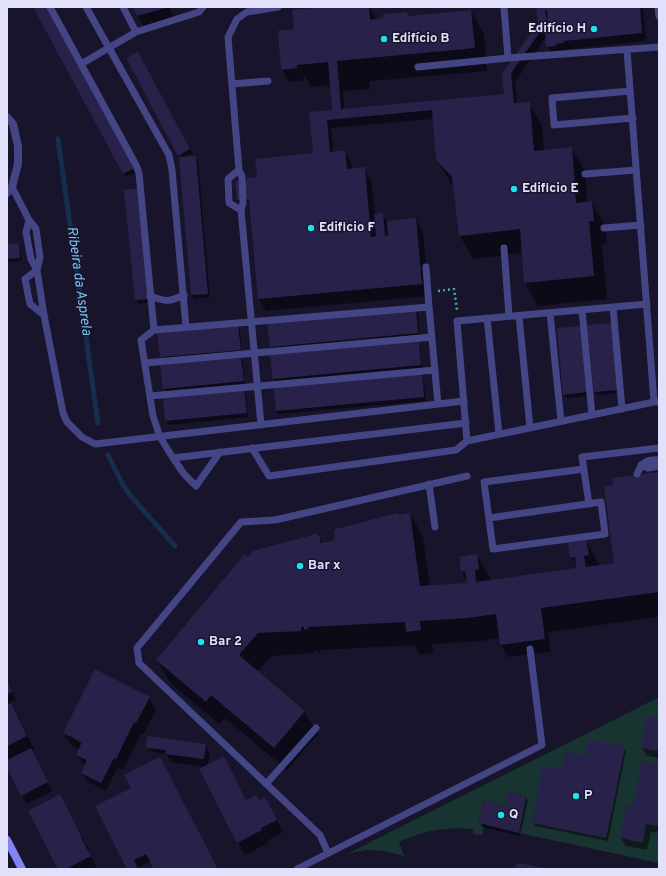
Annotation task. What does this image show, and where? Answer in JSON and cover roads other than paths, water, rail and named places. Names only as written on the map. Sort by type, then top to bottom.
[{"type":"street","points":[[7,116],[12,124],[18,146],[18,164],[10,190]]},
{"type":"street","points":[[7,840],[22,869]]},
{"type":"lane","points":[[50,7],[82,64],[139,173],[154,330]]},
{"type":"lane","points":[[86,7],[168,155],[172,170],[186,327]]},
{"type":"lane","points":[[122,7],[136,32]]},
{"type":"lane","points":[[261,425],[241,210],[243,203],[242,176],[239,170],[228,37],[237,19],[246,12],[278,7]]},
{"type":"lane","points":[[504,7],[508,58]]},
{"type":"lane","points":[[658,7],[659,16]]},
{"type":"lane","points":[[82,64],[136,32],[200,9]]},
{"type":"lane","points":[[418,67],[508,58],[659,47]]},
{"type":"lane","points":[[252,448],[269,476],[456,450],[467,441],[657,402],[647,304],[627,50]]},
{"type":"lane","points":[[232,84],[268,80]]},
{"type":"lane","points":[[630,91],[552,98],[554,125],[633,118]]},
{"type":"lane","points":[[239,170],[228,179],[229,203],[241,210]]},
{"type":"lane","points":[[586,174],[636,170]]},
{"type":"lane","points":[[10,190],[29,220],[26,232],[31,259],[37,270],[44,316],[63,413],[67,422],[82,437],[95,444],[464,401]]},
{"type":"lane","points":[[604,228],[641,225]]},
{"type":"lane","points":[[504,248],[510,316]]},
{"type":"lane","points":[[426,267],[438,404]]},
{"type":"lane","points":[[37,270],[25,279],[30,304],[44,316]]},
{"type":"lane","points":[[150,296],[161,300],[172,300],[184,295]]},
{"type":"lane","points":[[467,441],[457,321],[647,304]]},
{"type":"lane","points":[[220,452],[196,486],[184,474],[160,437],[153,416],[141,340],[154,330],[429,307]]},
{"type":"lane","points":[[613,307],[622,409]]},
{"type":"lane","points":[[582,310],[592,415]]},
{"type":"lane","points":[[550,312],[561,421]]},
{"type":"lane","points":[[520,316],[530,428]]},
{"type":"lane","points":[[487,318],[499,434]]},
{"type":"lane","points":[[145,363],[432,337]]},
{"type":"lane","points":[[150,396],[435,370]]},
{"type":"lane","points":[[173,458],[466,423]]},
{"type":"lane","points":[[589,504],[582,457],[659,448]]},
{"type":"lane","points":[[637,474],[641,465],[647,461],[659,460]]},
{"type":"lane","points":[[641,465],[648,468],[659,466]]},
{"type":"lane","points":[[489,518],[601,502],[605,534],[493,549],[484,482],[584,469]]},
{"type":"lane","points":[[328,853],[320,835],[138,663],[137,648],[241,522],[275,520],[466,476]]},
{"type":"lane","points":[[430,484],[435,527]]},
{"type":"lane","points":[[297,869],[542,746],[530,649]]},
{"type":"lane","points":[[266,784],[316,728]]},
{"type":"waterway","name":"Ribeira da Asprela","points":[[58,139],[98,423]]},
{"type":"waterway","name":"Ribeira da Asprela","points":[[108,455],[129,494],[175,546]]},
{"type":"place","name":"Edifício H","points":[[594,29]]},
{"type":"place","name":"Edifício B","points":[[384,39]]},
{"type":"place","name":"Edificio E","points":[[514,189]]},
{"type":"place","name":"Edificio F","points":[[311,228]]},
{"type":"place","name":"Bar x","points":[[300,566]]},
{"type":"place","name":"Bar 2","points":[[201,642]]},
{"type":"place","name":"P","points":[[576,796]]},
{"type":"place","name":"Q","points":[[501,815]]}]
